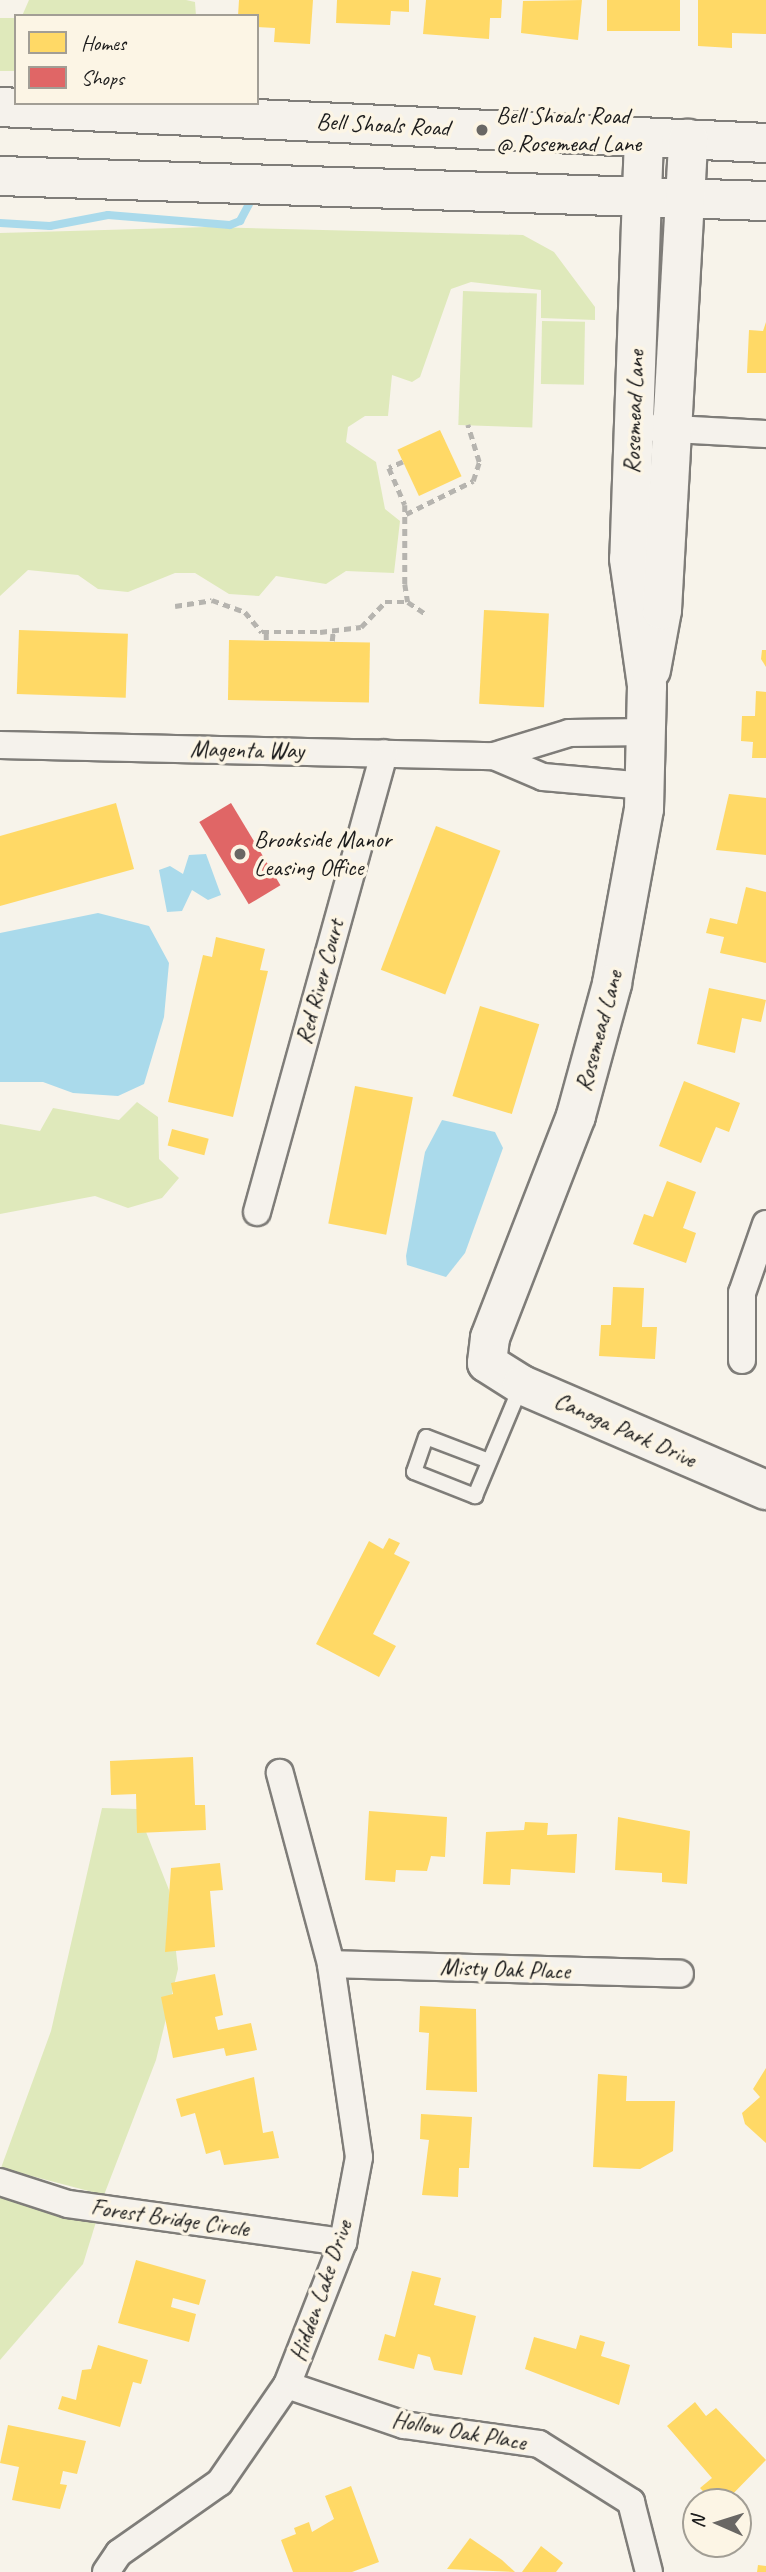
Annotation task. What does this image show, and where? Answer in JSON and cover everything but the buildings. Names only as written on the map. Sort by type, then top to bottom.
[{"type":"street","name":"Bell Shoals Road","points":[[0,107],[766,143]]},
{"type":"street","name":"Rosemead Lane","points":[[487,1363],[490,1338],[547,1199],[601,1028],[631,896],[646,786],[649,732],[647,686],[630,584],[644,137]]},
{"type":"street","name":"Rosemead Lane","points":[[647,686],[662,610],[688,139]]},
{"type":"street","points":[[0,176],[766,201]]},
{"type":"street","points":[[633,426],[766,435]]},
{"type":"street","name":"Magenta Way","points":[[0,745],[494,756],[569,733],[649,732]]},
{"type":"street","name":"Red River Court","points":[[257,1212],[384,753]]},
{"type":"street","name":"Magenta Way","points":[[494,756],[543,778],[646,786]]},
{"type":"street","points":[[742,1360],[742,1293],[766,1224]]},
{"type":"street","name":"Canoga Park Drive","points":[[487,1363],[522,1385],[766,1490]]},
{"type":"street","name":"Hidden Lake Drive","points":[[106,2572],[119,2553],[220,2482],[287,2385],[343,2242],[359,2157],[331,1964],[280,1773]]},
{"type":"street","name":"Misty Oak Place","points":[[331,1964],[680,1974]]},
{"type":"street","name":"Forest Bridge Circle","points":[[0,2182],[68,2204],[343,2242]]},
{"type":"street","name":"Hollow Oak Place","points":[[287,2385],[404,2425],[539,2444],[631,2502],[649,2572]]},
{"type":"lane","points":[[489,1461],[426,1437],[414,1472],[475,1496],[522,1385]]},
{"type":"path","points":[[406,514],[472,481],[479,462],[468,425]]},
{"type":"path","points":[[403,462],[389,468],[406,514],[405,584],[408,602]]},
{"type":"path","points":[[175,606],[193,599],[218,601],[246,612],[266,633],[333,631],[368,625],[385,602],[408,602],[426,614]]},
{"type":"path","points":[[332,642],[333,631]]},
{"type":"path","points":[[265,640],[266,633]]},
{"type":"green space","points":[[29,0],[186,0],[195,2],[196,14],[23,14]]},
{"type":"green space","points":[[0,18],[14,18],[14,71],[0,71]]},
{"type":"green space","points":[[209,227],[523,235],[554,252],[595,307],[595,320],[541,318],[541,290],[471,282],[451,289],[420,377],[412,382],[392,375],[388,416],[365,416],[348,427],[346,442],[376,462],[385,509],[400,521],[394,573],[346,571],[326,584],[276,576],[259,596],[229,594],[195,573],[175,573],[128,592],[98,589],[78,575],[28,570],[0,596],[0,233]]},
{"type":"green space","points":[[463,291],[537,294],[532,428],[458,425]]},
{"type":"green space","points":[[542,321],[585,322],[584,385],[541,384]]},
{"type":"green space","points":[[137,1102],[158,1117],[159,1159],[179,1178],[162,1198],[128,1208],[95,1196],[0,1214],[0,1124],[40,1131],[53,1108],[119,1120]]},
{"type":"green space","points":[[102,1808],[137,1809],[169,1890],[178,1969],[156,2060],[104,2195],[1,2168],[51,2031]]},
{"type":"green space","points":[[0,2197],[96,2222],[83,2264],[0,2360]]},
{"type":"water","points":[[206,854],[221,895],[208,900],[192,890],[182,911],[167,912],[159,870],[170,866],[183,874],[189,855]]},
{"type":"water","points":[[98,913],[149,926],[169,963],[164,1017],[144,1084],[118,1096],[73,1093],[43,1082],[0,1082],[0,933]]},
{"type":"water","points":[[442,1120],[495,1132],[503,1148],[465,1253],[446,1277],[407,1265],[406,1256],[425,1152]]},
{"type":"waterway","points":[[0,223],[50,226],[108,215],[230,225],[240,221],[254,195]]},
{"type":"place","name":"Bell Shoals Road @ Rosemead Lane","points":[[482,130]]},
{"type":"place","name":"Brookside Manor Leasing Office","points":[[240,854]]}]
